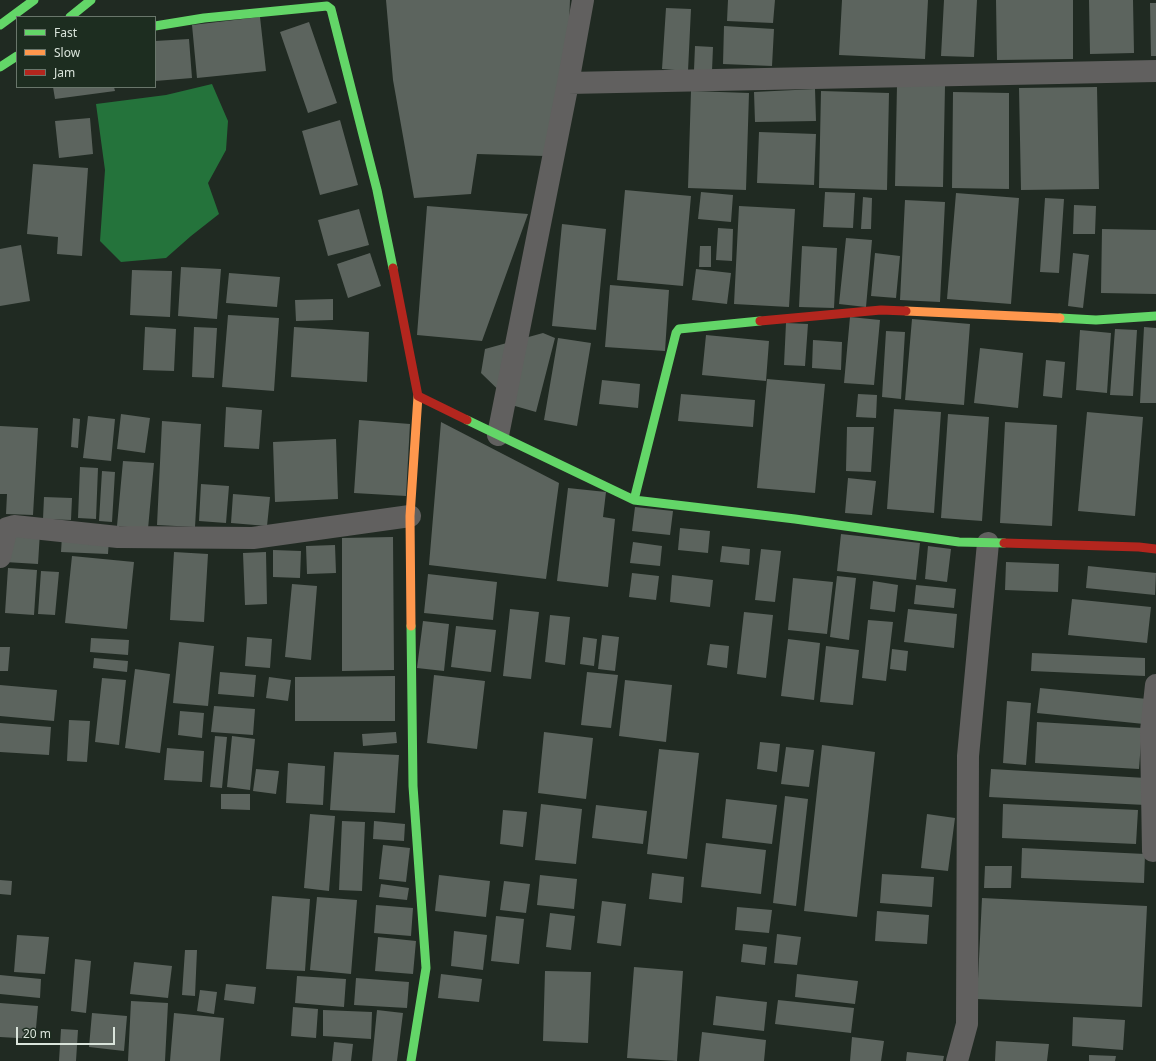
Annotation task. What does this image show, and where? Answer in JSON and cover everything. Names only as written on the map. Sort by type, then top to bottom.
[{"type":"main road","points":[[0,25],[34,0]]},
{"type":"main road","points":[[71,16],[91,0]]},
{"type":"main road","points":[[156,26],[204,18],[326,6],[331,9],[377,190],[418,396],[410,516],[413,786],[426,968],[411,1061]]},
{"type":"main road","points":[[0,67],[16,57]]},
{"type":"main road","points":[[634,500],[676,333],[679,329],[881,310],[1096,320],[1156,316]]},
{"type":"main road","points":[[418,396],[634,500],[803,520],[959,542],[1139,547],[1156,549]]},
{"type":"street","points":[[498,435],[568,83],[582,0]]},
{"type":"street","points":[[568,83],[1156,71]]},
{"type":"street","points":[[0,557],[7,528],[14,526],[118,537],[253,538],[410,516]]},
{"type":"street","points":[[957,1061],[967,1024],[968,756],[988,543]]},
{"type":"street","points":[[1153,851],[1151,731],[1156,685]]},
{"type":"shaded area","points":[[212,84],[228,121],[226,150],[208,183],[219,214],[166,258],[121,262],[100,241],[105,170],[96,104],[166,95]]},
{"type":"building","points":[[386,0],[570,0],[568,49],[545,156],[477,154],[471,194],[414,198],[393,80]]},
{"type":"building","points":[[728,0],[775,0],[773,23],[727,21]]},
{"type":"building","points":[[842,0],[928,0],[925,59],[839,55]]},
{"type":"building","points":[[944,0],[977,0],[974,57],[941,56]]},
{"type":"building","points":[[996,0],[1073,0],[1073,59],[997,60]]},
{"type":"building","points":[[1089,0],[1133,0],[1134,53],[1090,54]]},
{"type":"building","points":[[1150,3],[1156,3],[1156,56],[1151,56]]},
{"type":"building","points":[[666,8],[691,9],[688,71],[662,69]]},
{"type":"building","points":[[260,17],[266,71],[197,78],[192,25]]},
{"type":"building","points":[[309,22],[337,103],[308,113],[280,32]]},
{"type":"building","points":[[724,26],[774,29],[772,66],[723,64]]},
{"type":"building","points":[[189,39],[192,78],[156,81],[156,41]]},
{"type":"building","points":[[695,46],[713,47],[712,71],[694,70]]},
{"type":"building","points":[[897,85],[945,86],[943,187],[895,186]]},
{"type":"building","points":[[1097,87],[1099,189],[1021,190],[1019,88]]},
{"type":"building","points":[[53,88],[114,88],[115,91],[55,99]]},
{"type":"building","points":[[815,89],[816,121],[755,122],[754,92]]},
{"type":"building","points":[[691,91],[749,93],[746,190],[688,188]]},
{"type":"building","points":[[821,91],[889,93],[887,190],[819,188]]},
{"type":"building","points":[[953,92],[1009,93],[1009,189],[952,188]]},
{"type":"building","points":[[90,118],[93,154],[59,158],[55,121]]},
{"type":"building","points":[[340,120],[358,185],[320,195],[302,131]]},
{"type":"building","points":[[759,132],[816,134],[814,185],[757,183]]},
{"type":"building","points":[[33,164],[88,168],[82,256],[57,254],[58,237],[27,234]]},
{"type":"building","points":[[625,190],[691,196],[683,286],[617,280]]},
{"type":"building","points":[[701,192],[733,195],[731,222],[698,219]]},
{"type":"building","points":[[825,192],[855,193],[853,228],[823,227]]},
{"type":"building","points":[[956,193],[1019,198],[1011,304],[947,299]]},
{"type":"building","points":[[863,197],[872,198],[871,229],[861,229]]},
{"type":"building","points":[[1045,198],[1064,199],[1059,273],[1040,272]]},
{"type":"building","points":[[905,200],[945,202],[940,302],[900,300]]},
{"type":"building","points":[[1074,205],[1096,206],[1095,234],[1073,234]]},
{"type":"building","points":[[427,206],[528,214],[482,341],[417,335]]},
{"type":"building","points":[[739,206],[795,209],[789,307],[734,304]]},
{"type":"building","points":[[359,209],[369,245],[328,256],[318,220]]},
{"type":"building","points":[[562,224],[606,229],[596,330],[552,326]]},
{"type":"building","points":[[718,228],[733,229],[732,261],[716,260]]},
{"type":"building","points":[[1102,229],[1156,230],[1156,294],[1101,293]]},
{"type":"building","points":[[846,238],[872,240],[866,307],[839,304]]},
{"type":"building","points":[[21,245],[30,301],[0,306],[0,249]]},
{"type":"building","points":[[700,246],[711,246],[711,267],[699,267]]},
{"type":"building","points":[[802,246],[837,248],[834,308],[799,307]]},
{"type":"building","points":[[370,253],[381,286],[348,298],[337,264]]},
{"type":"building","points":[[875,253],[900,256],[896,298],[871,296]]},
{"type":"building","points":[[1073,253],[1089,255],[1083,308],[1068,306]]},
{"type":"building","points":[[181,267],[221,269],[217,319],[178,316]]},
{"type":"building","points":[[696,269],[731,273],[727,304],[692,300]]},
{"type":"building","points":[[132,270],[172,271],[170,317],[130,315]]},
{"type":"building","points":[[229,273],[280,277],[277,307],[226,303]]},
{"type":"building","points":[[610,285],[669,290],[665,351],[605,347]]},
{"type":"building","points":[[333,299],[333,320],[296,321],[295,300]]},
{"type":"building","points":[[228,315],[279,318],[274,391],[222,387]]},
{"type":"building","points":[[850,317],[880,320],[874,385],[844,383]]},
{"type":"building","points":[[912,319],[970,324],[964,405],[905,400]]},
{"type":"building","points":[[786,323],[808,324],[805,366],[784,365]]},
{"type":"building","points":[[145,327],[176,329],[174,371],[143,370]]},
{"type":"building","points":[[194,327],[217,328],[214,378],[192,377]]},
{"type":"building","points":[[294,327],[369,332],[367,382],[291,377]]},
{"type":"building","points":[[1144,327],[1156,328],[1156,403],[1140,403]]},
{"type":"building","points":[[1115,329],[1137,330],[1133,396],[1110,395]]},
{"type":"building","points":[[1080,330],[1111,333],[1107,393],[1076,390]]},
{"type":"building","points":[[886,331],[905,332],[901,399],[882,397]]},
{"type":"building","points":[[543,333],[555,338],[536,412],[515,406],[481,373],[485,349]]},
{"type":"building","points":[[706,335],[769,341],[766,381],[702,375]]},
{"type":"building","points":[[558,338],[591,343],[577,426],[544,420]]},
{"type":"building","points":[[813,340],[842,342],[841,370],[812,368]]},
{"type":"building","points":[[980,348],[1023,353],[1018,408],[974,403]]},
{"type":"building","points":[[1046,360],[1065,362],[1062,398],[1043,396]]},
{"type":"building","points":[[767,379],[825,384],[815,493],[757,488]]},
{"type":"building","points":[[602,380],[640,384],[638,408],[599,404]]},
{"type":"building","points":[[681,394],[755,400],[753,427],[678,421]]},
{"type":"building","points":[[858,394],[877,395],[876,418],[856,417]]},
{"type":"building","points":[[226,407],[262,410],[259,449],[224,447]]},
{"type":"building","points":[[894,409],[941,412],[934,513],[887,509]]},
{"type":"building","points":[[1087,412],[1143,417],[1135,516],[1078,511]]},
{"type":"building","points":[[121,414],[150,418],[145,453],[117,449]]},
{"type":"building","points":[[948,414],[989,417],[982,521],[941,518]]},
{"type":"building","points":[[88,416],[115,419],[111,461],[83,458]]},
{"type":"building","points":[[73,418],[80,419],[78,448],[71,447]]},
{"type":"building","points":[[359,420],[410,424],[406,496],[354,493]]},
{"type":"building","points":[[162,421],[201,424],[195,527],[157,525]]},
{"type":"building","points":[[441,422],[559,483],[546,579],[429,565]]},
{"type":"building","points":[[1005,422],[1057,425],[1052,526],[1000,523]]},
{"type":"building","points":[[0,426],[38,428],[33,515],[6,514],[7,494],[0,494]]},
{"type":"building","points":[[847,427],[874,427],[871,472],[846,471]]},
{"type":"building","points":[[336,439],[338,499],[275,502],[273,442]]},
{"type":"building","points":[[123,461],[154,463],[148,529],[117,526]]},
{"type":"building","points":[[80,467],[98,468],[96,519],[78,518]]},
{"type":"building","points":[[102,471],[115,472],[112,522],[99,521]]},
{"type":"building","points":[[848,478],[876,481],[872,515],[845,513]]},
{"type":"building","points":[[201,484],[229,486],[226,523],[199,521]]},
{"type":"building","points":[[568,488],[606,492],[603,517],[615,519],[608,587],[557,581]]},
{"type":"building","points":[[233,494],[270,497],[267,526],[231,523]]},
{"type":"building","points":[[44,497],[72,498],[71,520],[43,519]]},
{"type":"building","points":[[635,507],[673,511],[670,535],[632,531]]},
{"type":"building","points":[[680,528],[710,531],[708,553],[678,550]]},
{"type":"building","points":[[7,530],[40,532],[38,564],[5,562]]},
{"type":"building","points":[[841,534],[920,543],[916,580],[837,571]]},
{"type":"building","points":[[62,536],[109,539],[108,554],[61,552]]},
{"type":"building","points":[[393,537],[394,670],[342,671],[342,538]]},
{"type":"building","points":[[633,542],[662,546],[660,566],[630,563]]},
{"type":"building","points":[[335,545],[336,573],[307,574],[306,546]]},
{"type":"building","points":[[722,546],[750,549],[749,565],[720,562]]},
{"type":"building","points":[[928,546],[951,549],[947,582],[925,579]]},
{"type":"building","points":[[761,549],[781,551],[775,602],[755,600]]},
{"type":"building","points":[[273,550],[301,551],[300,578],[273,577]]},
{"type":"building","points":[[174,552],[208,554],[204,622],[170,620]]},
{"type":"building","points":[[266,552],[267,604],[245,605],[243,553]]},
{"type":"building","points":[[72,556],[134,562],[127,629],[65,623]]},
{"type":"building","points":[[1006,562],[1059,564],[1058,592],[1005,590]]},
{"type":"building","points":[[1088,566],[1156,573],[1155,595],[1086,588]]},
{"type":"building","points":[[8,568],[37,570],[34,615],[5,613]]},
{"type":"building","points":[[41,571],[59,572],[55,615],[38,614]]},
{"type":"building","points":[[632,573],[659,576],[656,600],[629,597]]},
{"type":"building","points":[[428,574],[497,582],[493,620],[424,613]]},
{"type":"building","points":[[672,575],[713,580],[710,607],[670,602]]},
{"type":"building","points":[[837,576],[856,578],[849,640],[830,637]]},
{"type":"building","points":[[793,578],[833,582],[827,634],[788,630]]},
{"type":"building","points":[[873,581],[898,585],[895,612],[870,609]]},
{"type":"building","points":[[292,584],[317,586],[311,660],[285,657]]},
{"type":"building","points":[[916,585],[956,589],[954,608],[914,604]]},
{"type":"building","points":[[1072,599],[1151,607],[1147,643],[1068,635]]},
{"type":"building","points":[[510,609],[539,612],[531,679],[503,676]]},
{"type":"building","points":[[908,609],[957,614],[954,648],[904,642]]},
{"type":"building","points":[[744,612],[773,615],[766,678],[737,674]]},
{"type":"building","points":[[550,615],[570,617],[565,665],[545,662]]},
{"type":"building","points":[[868,620],[893,622],[886,681],[862,678]]},
{"type":"building","points":[[423,621],[449,624],[444,671],[417,668]]},
{"type":"building","points":[[456,626],[496,630],[491,672],[451,667]]},
{"type":"building","points":[[602,635],[619,637],[615,671],[598,669]]},
{"type":"building","points":[[247,637],[272,639],[270,668],[245,666]]},
{"type":"building","points":[[583,637],[597,639],[594,666],[580,664]]},
{"type":"building","points":[[91,638],[129,640],[128,655],[90,652]]},
{"type":"building","points":[[788,639],[820,643],[814,700],[781,696]]},
{"type":"building","points":[[179,642],[214,646],[208,706],[173,703]]},
{"type":"building","points":[[710,644],[729,646],[727,668],[707,665]]},
{"type":"building","points":[[826,646],[859,650],[853,705],[820,702]]},
{"type":"building","points":[[0,647],[10,647],[8,671],[0,671]]},
{"type":"building","points":[[892,649],[908,651],[906,671],[890,669]]},
{"type":"building","points":[[1032,653],[1145,658],[1145,676],[1031,671]]},
{"type":"building","points":[[94,658],[128,661],[127,672],[93,668]]},
{"type":"building","points":[[135,669],[170,674],[160,753],[125,748]]},
{"type":"building","points":[[220,672],[256,675],[254,697],[218,694]]},
{"type":"building","points":[[587,672],[618,675],[611,728],[581,725]]},
{"type":"building","points":[[434,675],[485,681],[477,749],[427,743]]},
{"type":"building","points":[[395,676],[395,721],[295,721],[295,677]]},
{"type":"building","points":[[269,677],[291,680],[288,701],[266,698]]},
{"type":"building","points":[[102,678],[126,680],[119,745],[95,742]]},
{"type":"building","points":[[625,680],[672,685],[666,742],[619,736]]},
{"type":"building","points":[[0,685],[57,690],[54,721],[0,716]]},
{"type":"building","points":[[1040,688],[1147,699],[1144,724],[1037,713]]},
{"type":"building","points":[[1007,701],[1031,703],[1026,765],[1003,763]]},
{"type":"building","points":[[214,706],[255,709],[253,735],[211,732]]},
{"type":"building","points":[[180,711],[204,713],[202,738],[178,735]]},
{"type":"building","points":[[69,720],[90,721],[87,762],[67,761]]},
{"type":"building","points":[[1037,722],[1142,728],[1139,769],[1035,763]]},
{"type":"building","points":[[0,723],[51,727],[49,755],[0,752]]},
{"type":"building","points":[[396,732],[397,743],[363,746],[362,734]]},
{"type":"building","points":[[544,732],[593,738],[586,799],[538,793]]},
{"type":"building","points":[[215,736],[227,737],[222,788],[210,787]]},
{"type":"building","points":[[232,736],[255,739],[250,790],[227,787]]},
{"type":"building","points":[[760,742],[780,744],[777,772],[757,769]]},
{"type":"building","points":[[822,745],[875,752],[857,917],[804,911]]},
{"type":"building","points":[[786,747],[814,750],[809,787],[781,784]]},
{"type":"building","points":[[167,748],[204,751],[202,782],[164,780]]},
{"type":"building","points":[[659,749],[699,753],[687,859],[647,854]]},
{"type":"building","points":[[334,752],[399,755],[395,813],[330,810]]},
{"type":"building","points":[[288,763],[325,766],[323,805],[286,803]]},
{"type":"building","points":[[256,769],[279,771],[276,794],[253,791]]},
{"type":"building","points":[[991,769],[1146,778],[1145,805],[989,797]]},
{"type":"building","points":[[221,794],[250,794],[250,810],[221,809]]},
{"type":"building","points":[[785,796],[808,799],[796,906],[773,903]]},
{"type":"building","points":[[726,799],[777,805],[772,844],[722,838]]},
{"type":"building","points":[[541,804],[582,809],[576,864],[535,860]]},
{"type":"building","points":[[1003,804],[1138,810],[1136,844],[1002,838]]},
{"type":"building","points":[[596,805],[647,811],[643,844],[592,838]]},
{"type":"building","points":[[503,810],[527,812],[523,847],[500,844]]},
{"type":"building","points":[[310,814],[335,816],[329,891],[304,888]]},
{"type":"building","points":[[927,814],[955,818],[948,871],[921,868]]},
{"type":"building","points":[[342,821],[365,822],[362,891],[339,890]]},
{"type":"building","points":[[374,821],[405,824],[404,841],[373,839]]},
{"type":"building","points":[[706,843],[766,850],[761,894],[701,887]]},
{"type":"building","points":[[383,845],[410,848],[406,882],[379,879]]},
{"type":"building","points":[[1022,848],[1145,854],[1144,883],[1021,878]]},
{"type":"building","points":[[985,866],[1012,866],[1011,888],[984,888]]},
{"type":"building","points":[[652,873],[684,877],[682,903],[649,899]]},
{"type":"building","points":[[882,874],[934,877],[932,907],[880,903]]},
{"type":"building","points":[[439,875],[490,881],[486,917],[435,911]]},
{"type":"building","points":[[540,875],[577,879],[574,909],[537,905]]},
{"type":"building","points":[[0,880],[12,881],[11,895],[0,894]]},
{"type":"building","points":[[504,881],[530,884],[526,913],[500,910]]},
{"type":"building","points":[[381,884],[409,888],[407,900],[379,897]]},
{"type":"building","points":[[272,896],[310,899],[305,971],[266,969]]},
{"type":"building","points":[[317,897],[357,900],[351,974],[310,970]]},
{"type":"building","points":[[982,898],[1147,906],[1142,1007],[977,999]]},
{"type":"building","points":[[602,901],[626,904],[621,946],[597,943]]},
{"type":"building","points":[[376,905],[413,908],[411,936],[374,933]]},
{"type":"building","points":[[737,907],[772,910],[769,933],[735,930]]},
{"type":"building","points":[[877,911],[929,915],[927,944],[875,941]]},
{"type":"building","points":[[550,913],[575,916],[571,950],[546,947]]},
{"type":"building","points":[[496,916],[524,919],[519,964],[491,961]]},
{"type":"building","points":[[454,931],[487,935],[483,970],[451,966]]},
{"type":"building","points":[[777,934],[801,937],[797,965],[774,963]]},
{"type":"building","points":[[17,935],[49,937],[45,974],[14,972]]},
{"type":"building","points":[[378,937],[416,941],[413,974],[375,971]]},
{"type":"building","points":[[743,944],[767,947],[765,965],[741,962]]},
{"type":"building","points":[[185,950],[197,950],[195,996],[182,995]]},
{"type":"building","points":[[75,959],[91,961],[86,1013],[71,1011]]},
{"type":"building","points":[[134,962],[172,966],[168,998],[130,994]]},
{"type":"building","points":[[634,967],[683,971],[677,1061],[627,1058]]},
{"type":"building","points":[[545,971],[591,972],[588,1043],[543,1041]]},
{"type":"building","points":[[441,974],[482,979],[479,1002],[438,998]]},
{"type":"building","points":[[797,974],[858,981],[855,1004],[795,997]]},
{"type":"building","points":[[0,975],[41,979],[40,998],[0,994]]},
{"type":"building","points":[[297,976],[346,979],[344,1007],[295,1003]]},
{"type":"building","points":[[356,978],[409,982],[407,1008],[354,1005]]},
{"type":"building","points":[[226,984],[256,987],[254,1004],[224,1000]]},
{"type":"building","points":[[200,990],[217,992],[214,1014],[197,1011]]},
{"type":"building","points":[[716,996],[767,1002],[764,1031],[713,1025]]},
{"type":"building","points":[[778,1000],[854,1008],[851,1033],[775,1024]]},
{"type":"building","points":[[131,1001],[168,1003],[165,1061],[128,1061]]},
{"type":"building","points":[[0,1003],[38,1006],[35,1039],[0,1037]]},
{"type":"building","points":[[293,1007],[318,1009],[316,1038],[291,1036]]},
{"type":"building","points":[[323,1010],[372,1012],[371,1039],[323,1036]]},
{"type":"building","points":[[377,1010],[403,1013],[397,1061],[372,1061]]},
{"type":"building","points":[[92,1013],[127,1016],[124,1051],[89,1047]]},
{"type":"building","points":[[174,1013],[224,1018],[220,1061],[170,1061]]},
{"type":"building","points":[[1073,1017],[1125,1020],[1123,1050],[1072,1046]]},
{"type":"building","points":[[61,1029],[78,1030],[76,1061],[59,1061]]},
{"type":"building","points":[[702,1032],[766,1040],[764,1061],[699,1061]]},
{"type":"building","points":[[852,1037],[884,1041],[881,1061],[850,1061]]},
{"type":"building","points":[[996,1041],[1049,1044],[1047,1061],[995,1061]]},
{"type":"building","points":[[334,1042],[353,1044],[351,1061],[332,1061]]},
{"type":"building","points":[[907,1052],[944,1056],[943,1061],[906,1061]]},
{"type":"building","points":[[1089,1055],[1116,1056],[1115,1061],[1089,1061]]},
{"type":"traffic: fast","points":[[0,25],[34,0]]},
{"type":"traffic: fast","points":[[71,16],[91,0]]},
{"type":"traffic: fast","points":[[156,26],[204,18],[327,6],[331,9],[377,190],[393,268]]},
{"type":"traffic: fast","points":[[0,67],[16,57]]},
{"type":"traffic: fast","points":[[1060,318],[1096,320],[1156,316]]},
{"type":"traffic: fast","points":[[634,500],[676,333],[679,329],[760,321]]},
{"type":"traffic: fast","points":[[467,420],[634,500],[795,519],[959,542],[1004,543]]},
{"type":"traffic: fast","points":[[411,626],[413,786],[426,968],[411,1061]]},
{"type":"traffic: slow","points":[[906,311],[1060,318]]},
{"type":"traffic: slow","points":[[411,626],[410,516],[418,396]]},
{"type":"traffic: jam","points":[[393,268],[418,396],[467,420]]},
{"type":"traffic: jam","points":[[760,321],[881,310],[906,311]]},
{"type":"traffic: jam","points":[[1004,543],[1139,547],[1156,549]]}]
